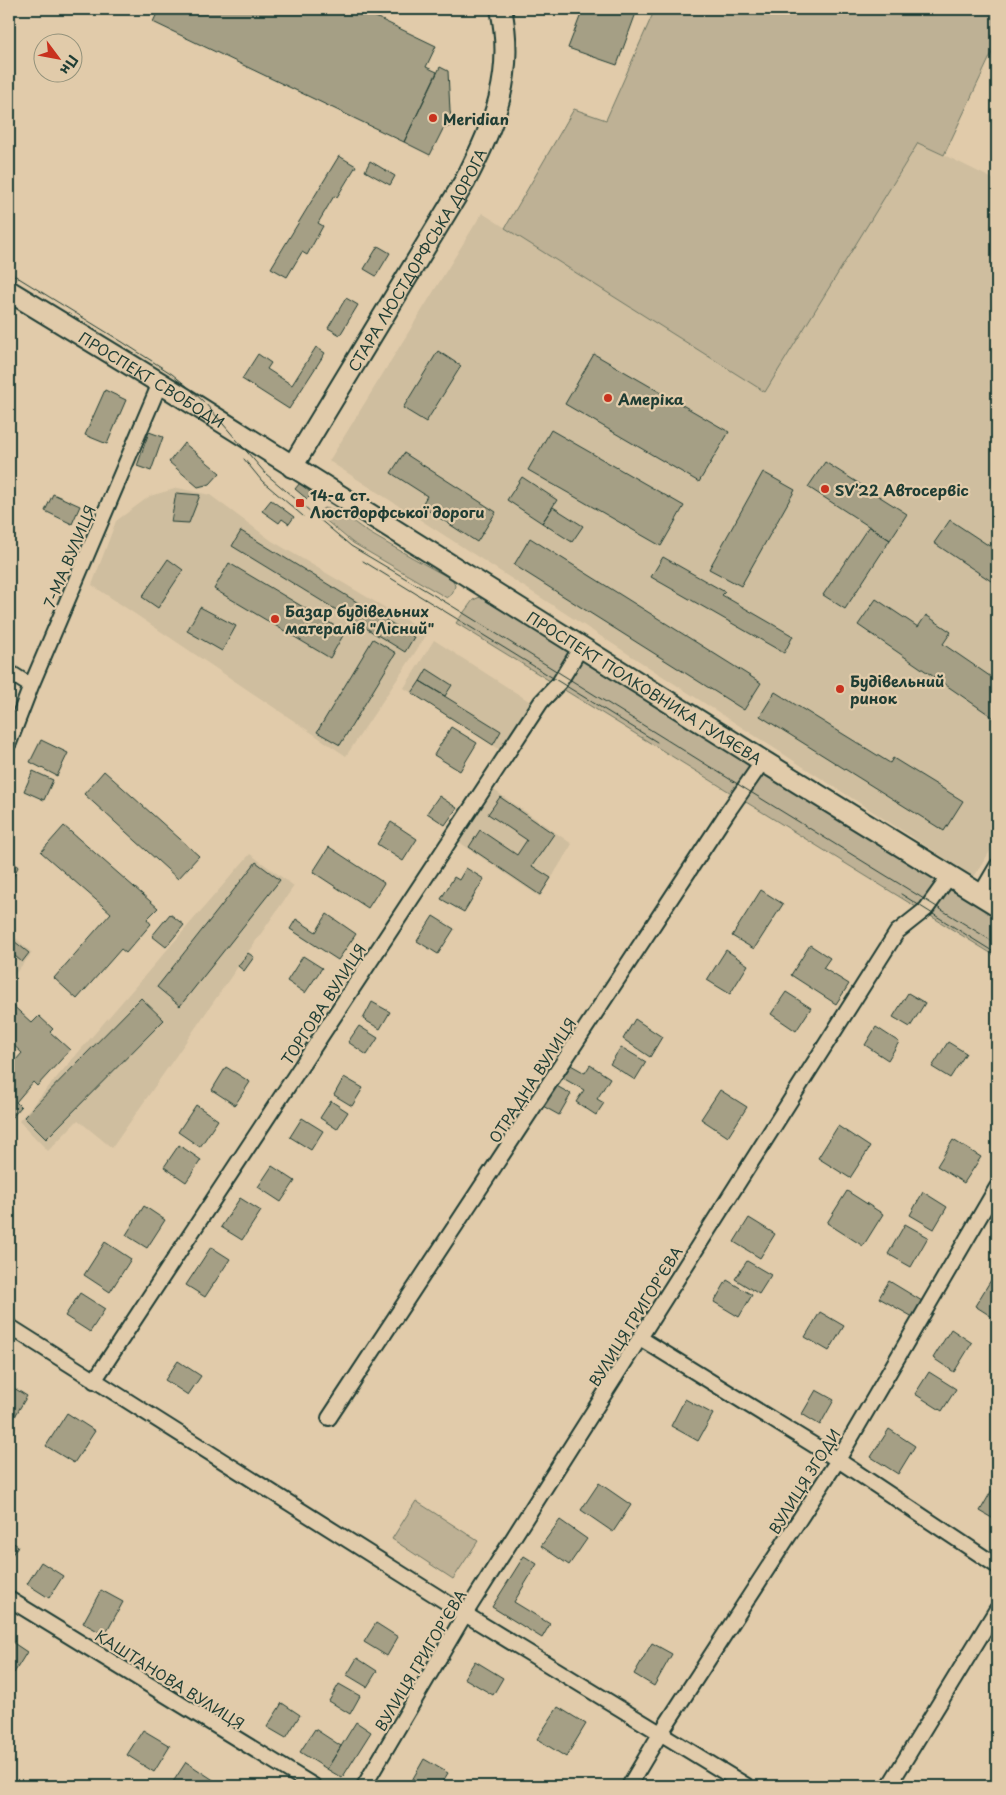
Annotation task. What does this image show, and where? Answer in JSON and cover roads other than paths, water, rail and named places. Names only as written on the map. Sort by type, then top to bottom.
[{"type":"main road","name":"СТАРА ЛЮСТДОРФСЬКА ДОРОГА","points":[[292,467],[482,148],[496,114],[504,81],[507,53],[505,25],[501,9]]},
{"type":"main road","name":"ПРОСПЕКТ СВОБОДИ","points":[[9,291],[160,383],[292,467]]},
{"type":"main road","name":"ПРОСПЕКТ ПОЛКОВНИКА ГУЛЯЄВА","points":[[292,467],[997,906]]},
{"type":"street","name":"7-МА ВУЛИЦЯ","points":[[9,743],[31,686],[160,383]]},
{"type":"street","name":"ТОРГОВА ВУЛИЦЯ","points":[[94,1381],[541,702],[559,683],[581,647]]},
{"type":"street","points":[[9,672],[31,686]]},
{"type":"street","name":"ОТРАДНА ВУЛИЦЯ","points":[[329,1418],[763,761]]},
{"type":"street","points":[[980,895],[997,866]]},
{"type":"street","name":"ВУЛИЦЯ ГРИГОР'ЄВА","points":[[364,1786],[465,1614],[897,932],[926,909],[949,877]]},
{"type":"street","name":"ВУЛИЦЯ ЗГОДИ","points":[[629,1786],[660,1734],[838,1460],[997,1187]]},
{"type":"street","points":[[9,1326],[465,1614],[747,1786]]},
{"type":"street","points":[[640,1338],[838,1460],[997,1566]]},
{"type":"street","name":"КАШТАНОВА ВУЛИЦЯ","points":[[9,1599],[314,1786]]},
{"type":"street","points":[[889,1786],[997,1609]]},
{"type":"tram line","points":[[9,272],[172,374],[205,403],[266,474],[351,546],[452,606],[997,944]]},
{"type":"tram line","points":[[244,459],[262,481],[303,516]]},
{"type":"tram line","points":[[363,561],[657,742]]},
{"type":"tram line","points":[[901,894],[997,954]]},
{"type":"place","name":"Meridian","points":[[433,118]]},
{"type":"place","name":"Амеріка","points":[[608,398]]},
{"type":"place","name":"SV’22 Автосервіс","points":[[825,489]]},
{"type":"place","name":"14-а ст. Люстдорфської дороги","points":[[300,503]]},
{"type":"place","name":"Базар будівельних матералів \"Лісний\"","points":[[275,619]]},
{"type":"place","name":"Будівельний ринок","points":[[840,689]]}]
